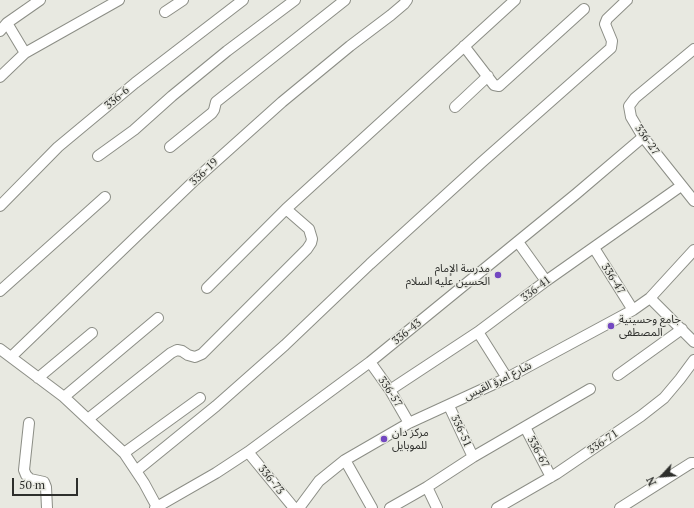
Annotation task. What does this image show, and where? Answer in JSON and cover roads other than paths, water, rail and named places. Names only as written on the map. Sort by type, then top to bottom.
[{"type":"street","points":[[25,53],[3,27],[40,0]]},
{"type":"street","points":[[0,77],[25,53],[119,0]]},
{"type":"street","points":[[165,12],[183,0]]},
{"type":"street","name":"336-6","points":[[0,206],[58,147],[135,83],[243,0]]},
{"type":"street","points":[[98,156],[134,130],[178,91],[295,0]]},
{"type":"street","points":[[170,147],[212,113],[216,102],[345,0]]},
{"type":"street","name":"336-19","points":[[11,357],[195,180],[276,107],[350,46],[391,16],[407,0]]},
{"type":"street","points":[[207,288],[286,209],[515,0]]},
{"type":"street","points":[[136,471],[216,406],[280,350],[370,264],[482,162],[611,48],[612,41],[606,24],[607,19],[627,0]]},
{"type":"street","points":[[464,46],[494,85],[499,86],[584,9]]},
{"type":"street","name":"336-27","points":[[694,49],[635,98],[629,106],[631,117],[642,136],[694,201]]},
{"type":"street","points":[[455,107],[488,76]]},
{"type":"street","name":"336-43","points":[[156,508],[216,473],[248,452],[370,362],[576,194],[642,136]]},
{"type":"street","name":"336-41","points":[[390,390],[478,332],[546,281],[681,186]]},
{"type":"street","points":[[0,290],[105,197]]},
{"type":"street","points":[[88,419],[177,350],[195,357],[202,354],[307,249],[312,243],[309,229],[286,209]]},
{"type":"street","points":[[518,242],[546,281]]},
{"type":"street","name":"336-47","points":[[594,248],[633,310]]},
{"type":"street","name":"شارع امرؤ القيس","points":[[299,508],[319,481],[345,460],[410,423],[507,378],[633,310],[650,298],[694,250]]},
{"type":"street","points":[[650,298],[682,328],[694,342]]},
{"type":"street","points":[[64,397],[158,318]]},
{"type":"street","points":[[618,375],[682,328]]},
{"type":"street","points":[[478,332],[507,378]]},
{"type":"street","points":[[38,378],[92,333]]},
{"type":"street","points":[[0,349],[64,397],[124,453],[136,471],[156,508]]},
{"type":"street","name":"336-71","points":[[497,508],[551,477],[641,416],[664,398],[680,380],[694,360]]},
{"type":"street","name":"336-57","points":[[370,362],[390,390],[410,423]]},
{"type":"street","points":[[390,508],[427,487],[473,457],[590,390]]},
{"type":"street","points":[[124,453],[200,398]]},
{"type":"street","name":"336-51","points":[[448,406],[473,457]]},
{"type":"street","points":[[29,423],[24,470],[30,479],[44,482],[46,487],[47,508]]},
{"type":"street","name":"336-67","points":[[526,427],[551,477]]},
{"type":"street","name":"336-73","points":[[248,452],[294,508]]},
{"type":"street","points":[[345,460],[372,508]]},
{"type":"street","points":[[620,508],[691,463],[694,463]]},
{"type":"street","points":[[427,487],[437,508]]},
{"type":"place","name":"مدرسة الإمام الحسين عليه السلام","points":[[498,275]]},
{"type":"place","name":"جامع وحسينية المصطفى","points":[[611,326]]},
{"type":"place","name":"مركز دان للموبايل","points":[[384,439]]}]
